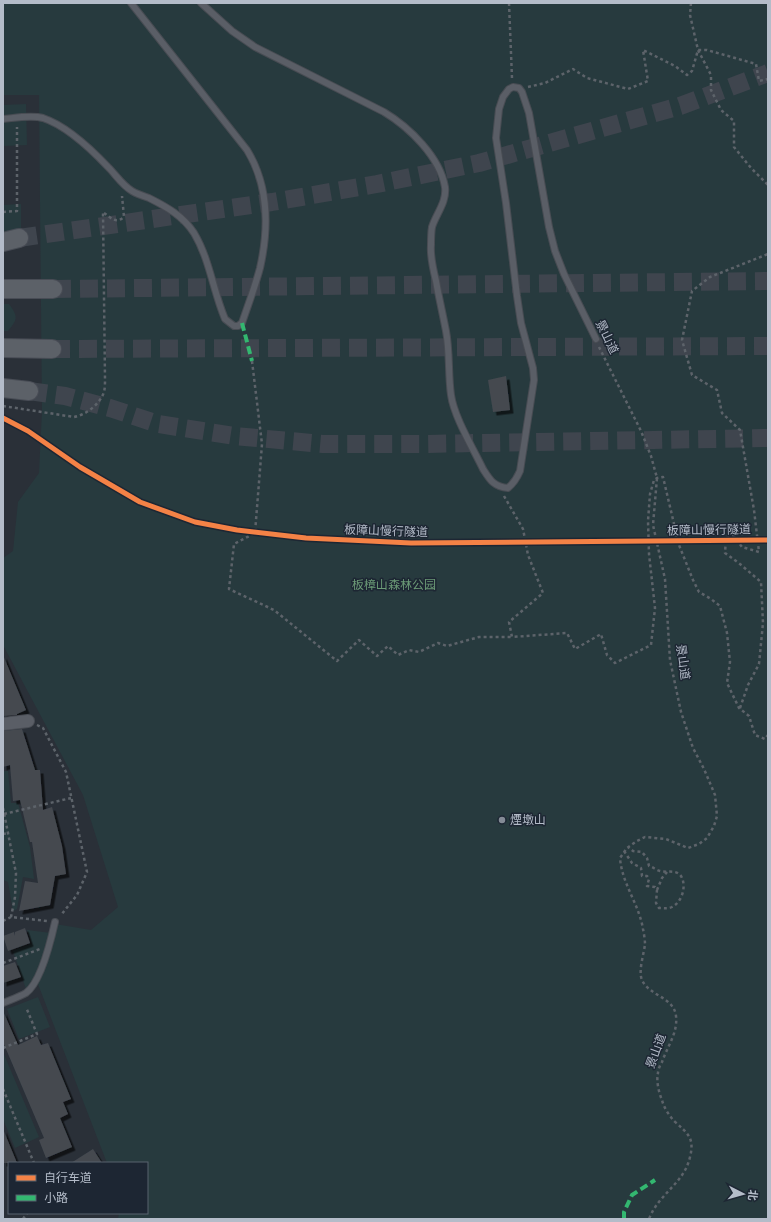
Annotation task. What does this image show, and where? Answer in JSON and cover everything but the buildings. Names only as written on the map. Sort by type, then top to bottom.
[{"type":"main road","points":[[3,289],[53,289]]},
{"type":"main road","points":[[3,348],[52,349]]},
{"type":"main road","points":[[3,388],[29,391]]},
{"type":"street","points":[[3,724],[28,721]]},
{"type":"lane","points":[[3,119],[34,117],[42,118],[64,129],[77,138],[132,191],[169,209],[186,223],[194,234],[204,254],[225,319],[234,326],[238,326],[242,323],[259,269],[266,222],[264,195],[258,171],[254,160],[247,150],[130,3]]},
{"type":"lane","points":[[201,3],[232,31],[255,47],[397,120],[430,154],[437,166],[445,188],[445,197],[432,227],[430,247],[449,346],[452,399],[457,417],[488,477],[498,487],[508,488],[518,477],[534,380],[533,368],[520,316],[506,203],[496,138],[499,109],[503,97],[509,89],[516,88]]},
{"type":"lane","name":"景山道","points":[[516,88],[522,92],[529,113],[549,227],[555,251],[564,274],[596,339]]},
{"type":"lane","points":[[3,1003],[26,993],[34,984],[47,955],[56,922]]},
{"type":"path","points":[[509,3],[510,43],[516,88],[545,83],[573,69],[588,78],[628,89],[648,81],[643,50],[675,66],[687,75],[692,71],[698,50]]},
{"type":"path","points":[[691,3],[690,15],[698,50],[711,75],[711,90],[721,110],[734,121],[734,147],[751,168],[768,185]]},
{"type":"path","points":[[698,50],[707,50],[756,64],[759,81],[768,78]]},
{"type":"path","points":[[3,212],[17,211],[17,118]]},
{"type":"path","points":[[10,132],[17,132]]},
{"type":"path","points":[[3,406],[80,416],[98,402],[104,392],[103,213],[115,221],[120,221],[124,217],[121,182]]},
{"type":"path","points":[[739,708],[748,684],[759,664],[763,623],[761,582],[725,553],[726,538],[734,536],[742,547],[760,552],[754,510],[740,430],[722,413],[717,390],[692,375],[682,340],[692,291],[710,277],[768,254]]},
{"type":"path","points":[[252,361],[262,444],[255,533],[234,544],[229,589],[274,610],[337,661],[359,640],[377,656],[388,646],[398,655],[409,650],[418,652],[438,642],[447,646],[479,637],[567,633],[575,649],[601,634],[607,656],[615,664],[651,645],[655,608],[649,554],[648,521],[650,494],[654,480],[663,477],[679,545],[693,580],[700,592],[720,606],[727,633],[730,662],[727,683],[739,708],[749,716],[756,736],[765,739],[768,735]]},
{"type":"path","points":[[498,487],[523,530],[528,555],[543,593],[509,622],[512,636]]},
{"type":"path","points":[[245,530],[260,532]]},
{"type":"path","points":[[522,542],[530,542]]},
{"type":"path","points":[[3,921],[11,917],[56,922],[77,895],[87,872],[66,772],[43,728],[28,721]]},
{"type":"path","points":[[4,814],[71,798]]},
{"type":"path","points":[[3,808],[16,873],[15,897],[11,917]]},
{"type":"path","points":[[3,834],[8,833]]},
{"type":"path","points":[[628,847],[633,851],[642,852],[647,858],[649,866],[659,871],[675,872],[681,877],[683,886],[679,901],[672,907],[659,908],[656,903],[657,890],[662,878],[667,872]]},
{"type":"path","points":[[624,851],[632,864],[641,868],[642,876],[647,876],[647,886],[655,887],[657,890]]},
{"type":"path","points":[[3,963],[49,945]]},
{"type":"path","points":[[3,1048],[37,1034],[26,1007]]},
{"type":"path","points":[[3,1089],[5,1097],[34,1162]]},
{"type":"green space","name":"板樟山森林公园","points":[[3,3],[768,3],[768,1219],[118,1219],[119,1214],[148,1214],[148,1162],[107,1162],[36,979],[55,924],[91,930],[118,907],[83,795],[3,645],[3,558],[13,551],[18,502],[39,473],[42,411],[39,95],[3,95]]},
{"type":"green space","points":[[26,104],[27,145],[3,146],[3,105]]},
{"type":"green space","points":[[21,204],[21,234],[3,237],[3,205]]},
{"type":"green space","points":[[3,304],[9,304],[16,318],[8,331],[3,331]]},
{"type":"green space","points":[[3,771],[8,771],[11,803],[18,803],[30,847],[34,879],[23,877],[17,909],[13,911],[8,882],[3,880]]},
{"type":"green space","points":[[27,930],[51,933],[39,971],[26,989],[13,951],[32,944]]},
{"type":"green space","points":[[38,997],[50,1027],[19,1039],[7,1009]]},
{"type":"green space","points":[[3,1052],[39,1137],[15,1148],[3,1119]]},
{"type":"tunnel","points":[[19,238],[272,202],[377,184],[479,163],[680,106],[768,73]]},
{"type":"tunnel","points":[[53,289],[768,281]]},
{"type":"tunnel","points":[[52,349],[768,346]]},
{"type":"tunnel","points":[[29,391],[65,396],[110,408],[158,424],[235,436],[323,444],[422,444],[768,438]]},
{"type":"marked path","points":[[242,323],[252,361]]},
{"type":"marked path","points":[[624,1219],[624,1212],[632,1195],[655,1180]]},
{"type":"cycle path","name":"板障山慢行隧道","points":[[3,418],[28,431],[80,467],[140,502],[195,522],[237,530],[306,538],[411,543],[768,540]]},
{"type":"place","name":"煙墩山","points":[[502,820]]}]
